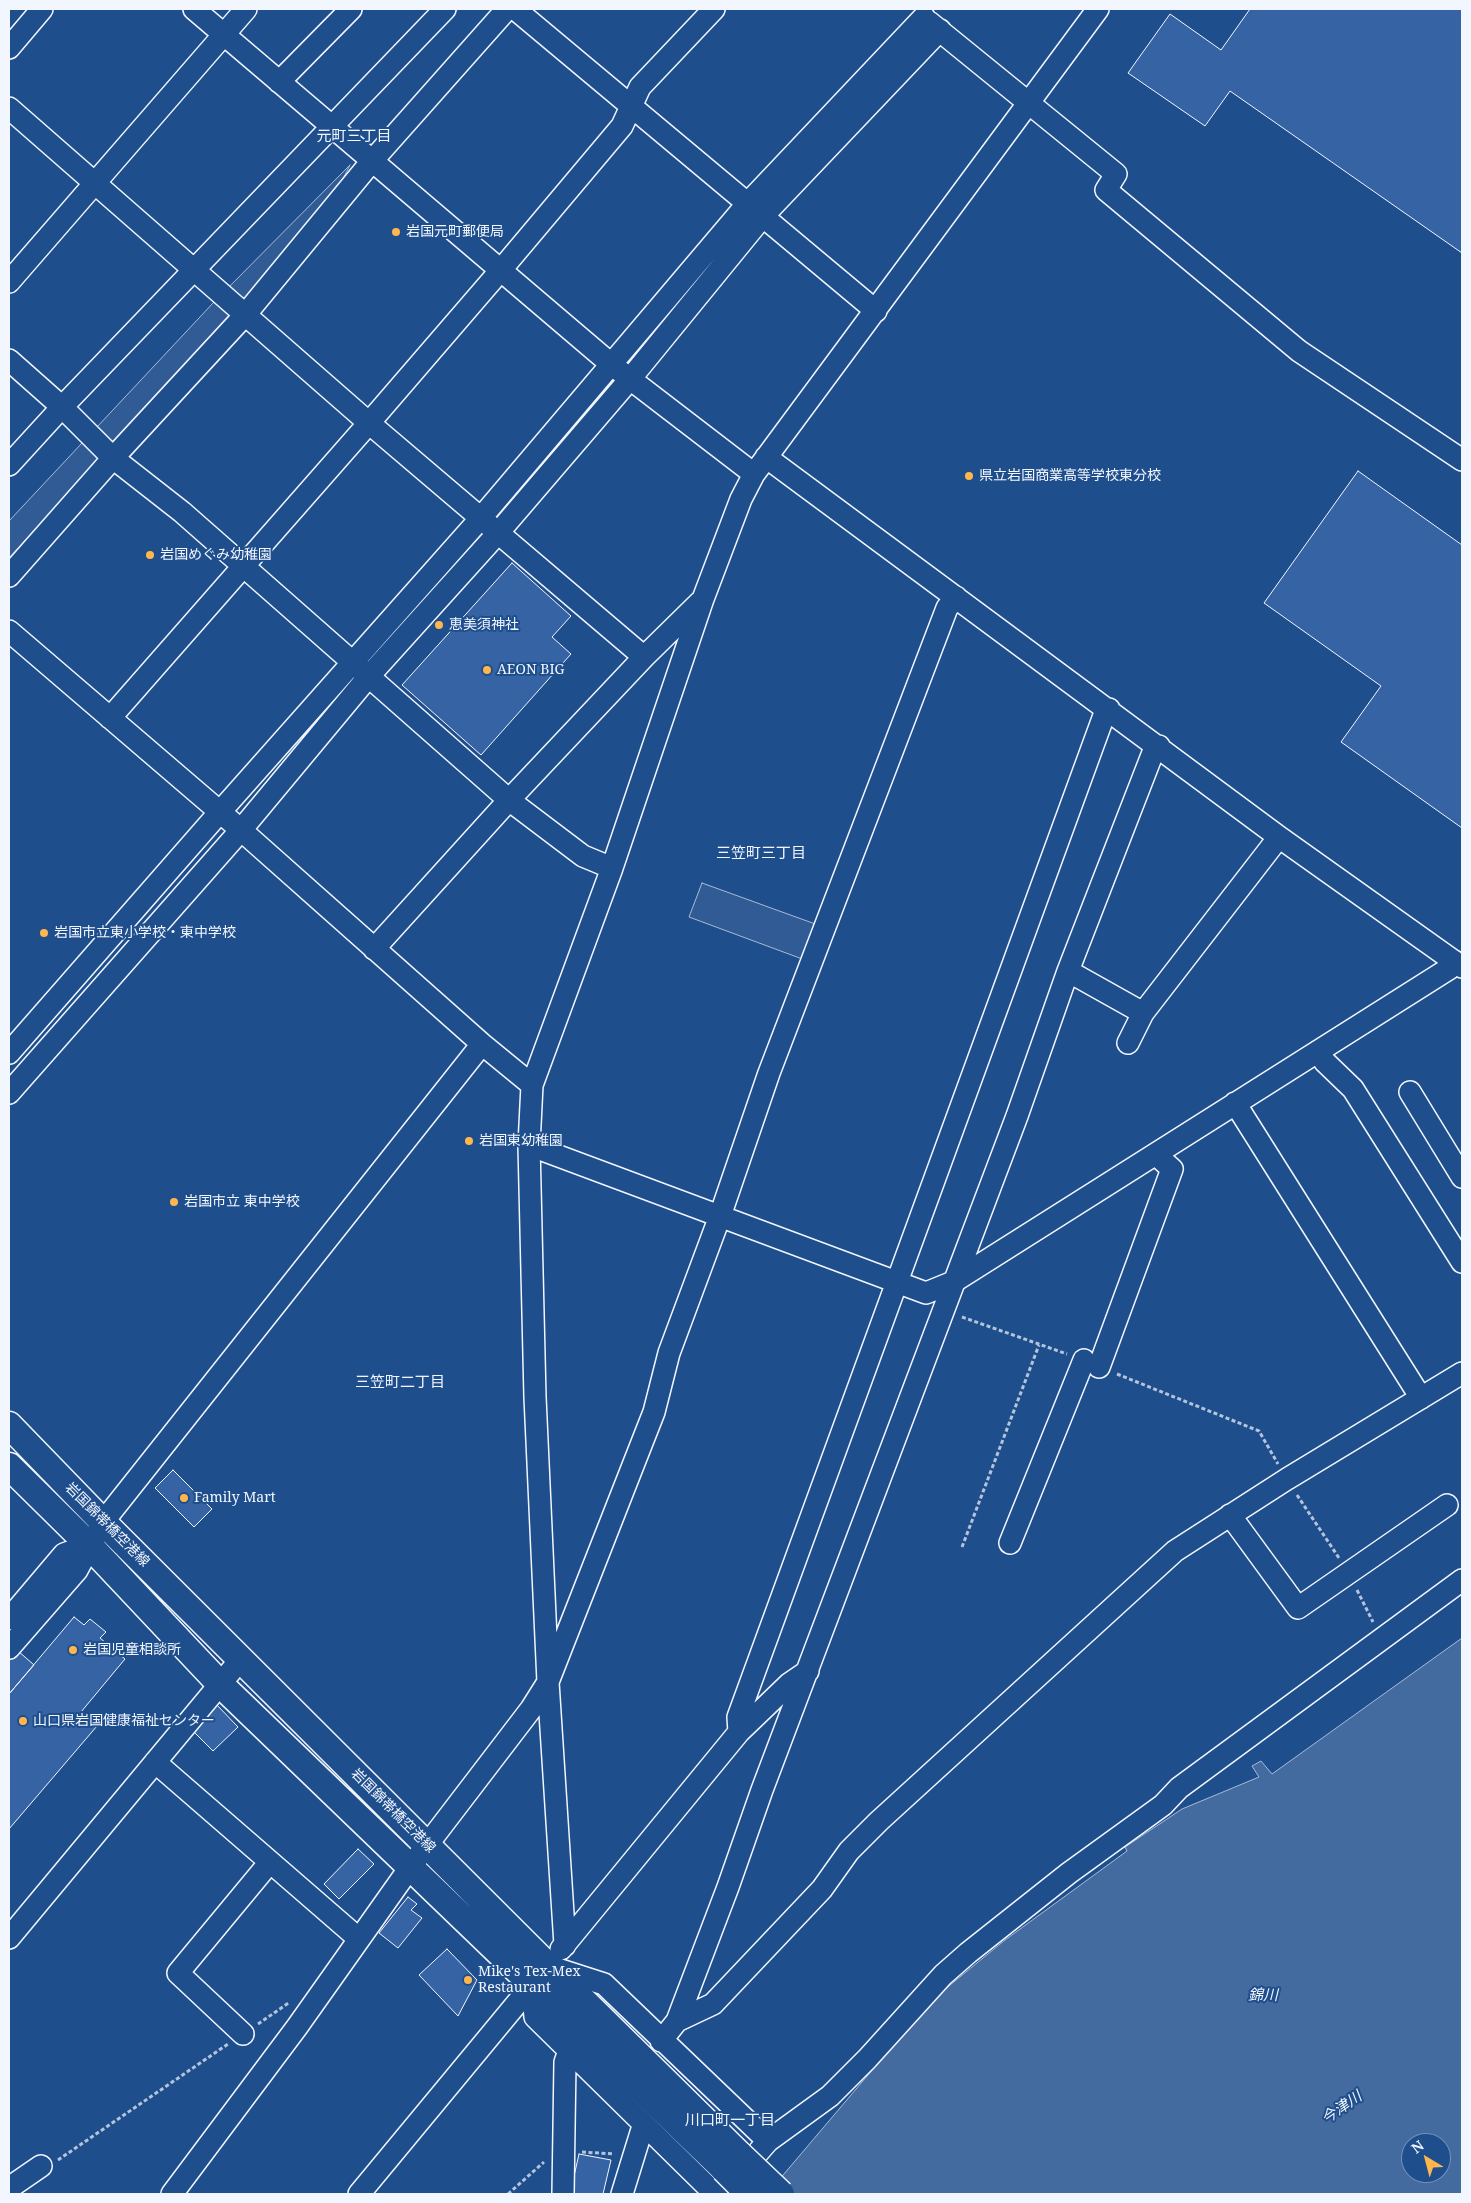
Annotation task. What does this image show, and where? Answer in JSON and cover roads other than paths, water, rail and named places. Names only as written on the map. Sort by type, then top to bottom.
[{"type":"main road","name":"岩国錦帯橋空港線","points":[[9,1425],[103,1522],[548,1966],[749,2194]]},
{"type":"main road","name":"岩国錦帯橋空港線","points":[[9,1466],[89,1545],[220,1684],[411,1866],[532,1986],[729,2173],[781,2194]]},
{"type":"street","points":[[9,48],[42,9]]},
{"type":"street","points":[[194,9],[500,271],[630,379],[754,474]]},
{"type":"street","points":[[9,282],[246,9]]},
{"type":"street","points":[[279,82],[351,9]]},
{"type":"street","points":[[9,464],[445,9]]},
{"type":"street","points":[[9,576],[113,458],[246,315],[372,161],[508,9]]},
{"type":"street","points":[[515,9],[876,311]]},
{"type":"street","points":[[110,718],[370,423],[500,271],[622,126],[640,87],[714,9]]},
{"type":"street","points":[[565,1944],[548,1682],[535,1397],[529,1145],[532,1085],[612,868],[703,598],[741,499],[754,474],[1098,9]]},
{"type":"street","points":[[9,1093],[240,830],[361,669],[480,519],[612,364],[756,210],[926,19],[1116,174],[1106,190],[1299,351],[1462,460]]},
{"type":"street","points":[[9,108],[480,519],[644,657]]},
{"type":"street","points":[[9,1053],[219,813],[498,533],[630,379],[756,210]]},
{"type":"street","points":[[9,360],[62,407],[113,458],[182,512],[510,800],[583,856],[612,868]]},
{"type":"street","points":[[529,1145],[926,1293],[953,1282],[1458,964],[1278,837],[1159,746],[766,457]]},
{"type":"street","points":[[172,2194],[297,2026],[411,1866],[531,1709],[548,1682],[654,1412],[669,1353],[720,1216],[776,1055],[947,608],[956,597]]},
{"type":"street","points":[[374,949],[644,657],[703,598]]},
{"type":"street","points":[[9,630],[240,830],[482,1044],[532,1085]]},
{"type":"street","points":[[739,1732],[738,1717],[1103,718],[1109,709]]},
{"type":"street","points":[[661,2040],[677,2021],[953,1282],[1017,1116],[1068,971],[1152,755],[1159,746]]},
{"type":"street","points":[[1128,1043],[1143,1013],[1278,837]]},
{"type":"street","points":[[1068,971],[1143,1013]]},
{"type":"street","points":[[9,1648],[77,1570],[103,1522],[482,1044]]},
{"type":"street","points":[[1318,1051],[1325,1062],[1353,1089],[1462,1262]]},
{"type":"street","points":[[1410,1092],[1462,1177]]},
{"type":"street","points":[[1235,1103],[1421,1398]]},
{"type":"street","points":[[1010,1543],[1091,1363],[1172,1169],[1157,1152]]},
{"type":"street","points":[[677,2021],[713,2004],[822,1889],[849,1851],[879,1821],[1175,1551],[1287,1479],[1462,1373]]},
{"type":"street","points":[[1230,1515],[1298,1608],[1447,1505]]},
{"type":"street","points":[[9,1619],[64,1554],[89,1545]]},
{"type":"street","points":[[729,2173],[768,2141],[830,2096],[867,2059],[943,1975],[968,1953],[1070,1873],[1163,1805],[1179,1788],[1462,1580]]},
{"type":"street","points":[[9,1938],[241,1659]]},
{"type":"street","points":[[360,2194],[739,1732],[770,1702],[808,1671]]},
{"type":"street","points":[[155,1762],[359,1939]]},
{"type":"street","points":[[243,2034],[178,1973],[270,1862]]},
{"type":"street","points":[[548,1966],[604,1984],[768,2141]]},
{"type":"street","points":[[532,1986],[535,2017],[643,2126],[715,2194]]},
{"type":"street","points":[[563,2194],[565,2062],[569,2051]]},
{"type":"street","points":[[622,2194],[643,2126]]},
{"type":"street","points":[[9,2188],[41,2166]]},
{"type":"water","name":"錦川","points":[[1462,1638],[1462,2194],[767,2194],[879,2062],[944,1990],[1005,1940],[1127,1851],[1125,1847],[1182,1809],[1259,1777],[1252,1766],[1261,1761],[1272,1774]]},
{"type":"place","name":"岩国元町郵便局","points":[[396,232]]},
{"type":"place","name":"県立岩国商業高等学校東分校","points":[[969,476]]},
{"type":"place","name":"岩国めぐみ幼稚園","points":[[150,555]]},
{"type":"place","name":"恵美須神社","points":[[439,625]]},
{"type":"place","name":"AEON BIG","points":[[487,670]]},
{"type":"place","name":"岩国市立東小学校・東中学校","points":[[44,933]]},
{"type":"place","name":"岩国東幼稚園","points":[[469,1141]]},
{"type":"place","name":"岩国市立 東中学校","points":[[174,1202]]},
{"type":"place","name":"Family Mart","points":[[184,1498]]},
{"type":"place","name":"岩国児童相談所","points":[[73,1650]]},
{"type":"place","name":"山口県岩国健康福祉センター","points":[[23,1721]]},
{"type":"place","name":"Mike's Tex-Mex Restaurant","points":[[468,1980]]},
{"type":"district","name":"元町三丁目","points":[[354,137]]},
{"type":"district","name":"三笠町三丁目","points":[[761,854]]},
{"type":"district","name":"三笠町二丁目","points":[[400,1383]]},
{"type":"district","name":"川口町一丁目","points":[[730,2121]]},
{"type":"water label","name":"今津川","points":[[1342,2108]]}]
